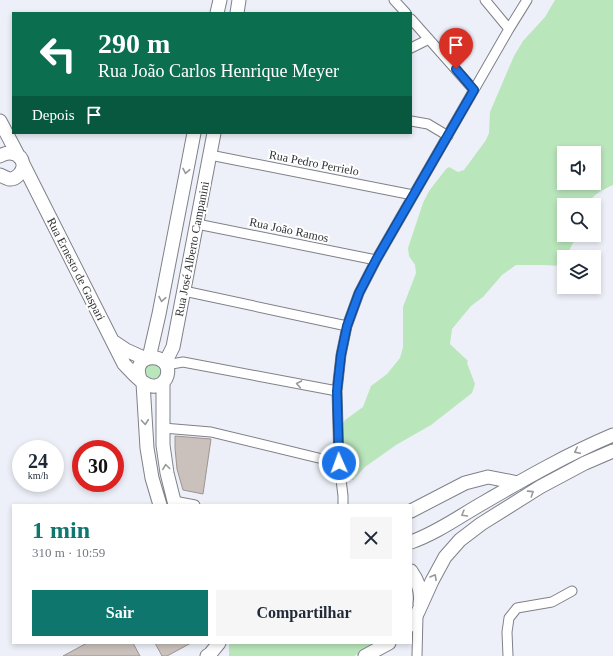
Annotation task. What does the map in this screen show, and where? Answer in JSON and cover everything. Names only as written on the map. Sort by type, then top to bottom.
[{"type":"street","points":[[217,12],[220,0]]},
{"type":"street","points":[[237,12],[239,0]]},
{"type":"street","points":[[394,0],[405,12]]},
{"type":"street","points":[[485,0],[509,29]]},
{"type":"street","points":[[343,500],[339,463],[337,391],[341,355],[347,326],[359,293],[413,195],[509,29],[528,0]]},
{"type":"street","points":[[412,20],[474,90]]},
{"type":"street","points":[[412,48],[429,39]]},
{"type":"street","points":[[412,120],[428,124],[448,136]]},
{"type":"street","name":"Rua Ernesto de Gaspari","points":[[2,124],[2,155]]},
{"type":"street","name":"Rua Ernesto de Gaspari","points":[[2,124],[40,196],[124,364],[142,382]]},
{"type":"street","name":"Rua José Alberto Campanini","points":[[147,358],[159,314],[194,134]]},
{"type":"street","name":"Rua José Alberto Campanini","points":[[165,364],[173,347],[214,134]]},
{"type":"street","points":[[2,155],[12,152],[21,160],[21,172],[4,178]]},
{"type":"street","name":"Rua Pedro Perrielo","points":[[210,155],[413,195]]},
{"type":"street","name":"Rua Ernesto de Gaspari","points":[[4,178],[40,196]]},
{"type":"street","name":"Rua João Ramos","points":[[197,224],[376,260]]},
{"type":"street","points":[[184,291],[347,326]]},
{"type":"street","points":[[113,341],[126,350],[147,358],[155,357],[160,359],[165,364],[168,371],[167,377],[163,383],[153,387],[142,382]]},
{"type":"street","points":[[147,358],[141,363],[138,369],[138,375],[142,382],[147,448],[152,478],[160,504]]},
{"type":"street","points":[[165,364],[183,362],[337,391]]},
{"type":"street","points":[[163,383],[163,445],[167,473],[175,503],[185,504]]},
{"type":"street","points":[[163,428],[211,432],[339,463]]},
{"type":"street","points":[[412,542],[437,530],[569,455],[613,435]]},
{"type":"street","points":[[412,623],[445,557],[460,540],[481,524],[540,487],[585,463],[613,451]]},
{"type":"street","points":[[412,510],[466,483],[488,477],[518,483]]},
{"type":"street","points":[[412,573],[419,586],[421,599],[418,612],[417,656]]},
{"type":"street","points":[[508,656],[507,632],[509,618],[518,608],[552,602],[572,591]]},
{"type":"street","points":[[207,656],[219,644]]},
{"type":"street","points":[[220,644],[222,656]]},
{"type":"street","points":[[367,656],[387,644]]},
{"type":"green space","points":[[555,0],[613,0],[613,185],[602,190],[592,198],[557,198],[557,242],[574,242],[570,250],[557,250],[557,266],[516,265],[502,275],[483,297],[471,306],[452,329],[450,344],[468,361],[467,363],[475,384],[472,393],[431,425],[396,445],[365,467],[353,480],[349,480],[344,476],[338,430],[345,420],[363,407],[371,386],[387,374],[400,358],[403,347],[403,307],[416,273],[415,265],[409,256],[408,248],[423,203],[429,191],[446,169],[449,167],[458,172],[464,170],[486,140],[489,133],[490,112],[514,56],[523,41],[545,17]]},
{"type":"green space","points":[[153,363],[159,366],[162,372],[159,378],[153,381],[147,378],[144,372],[147,366]]},
{"type":"green space","points":[[229,644],[376,644],[354,656],[229,656]]},
{"type":"building","points":[[175,436],[211,439],[203,494],[183,490],[177,469]]},
{"type":"building","points":[[85,644],[134,644],[140,656],[63,656]]},
{"type":"building","points":[[156,644],[189,644],[167,656],[162,656]]},
{"type":"route","points":[[339,463],[337,391],[341,355],[347,326],[359,293],[376,260],[474,90],[456,69]]}]
